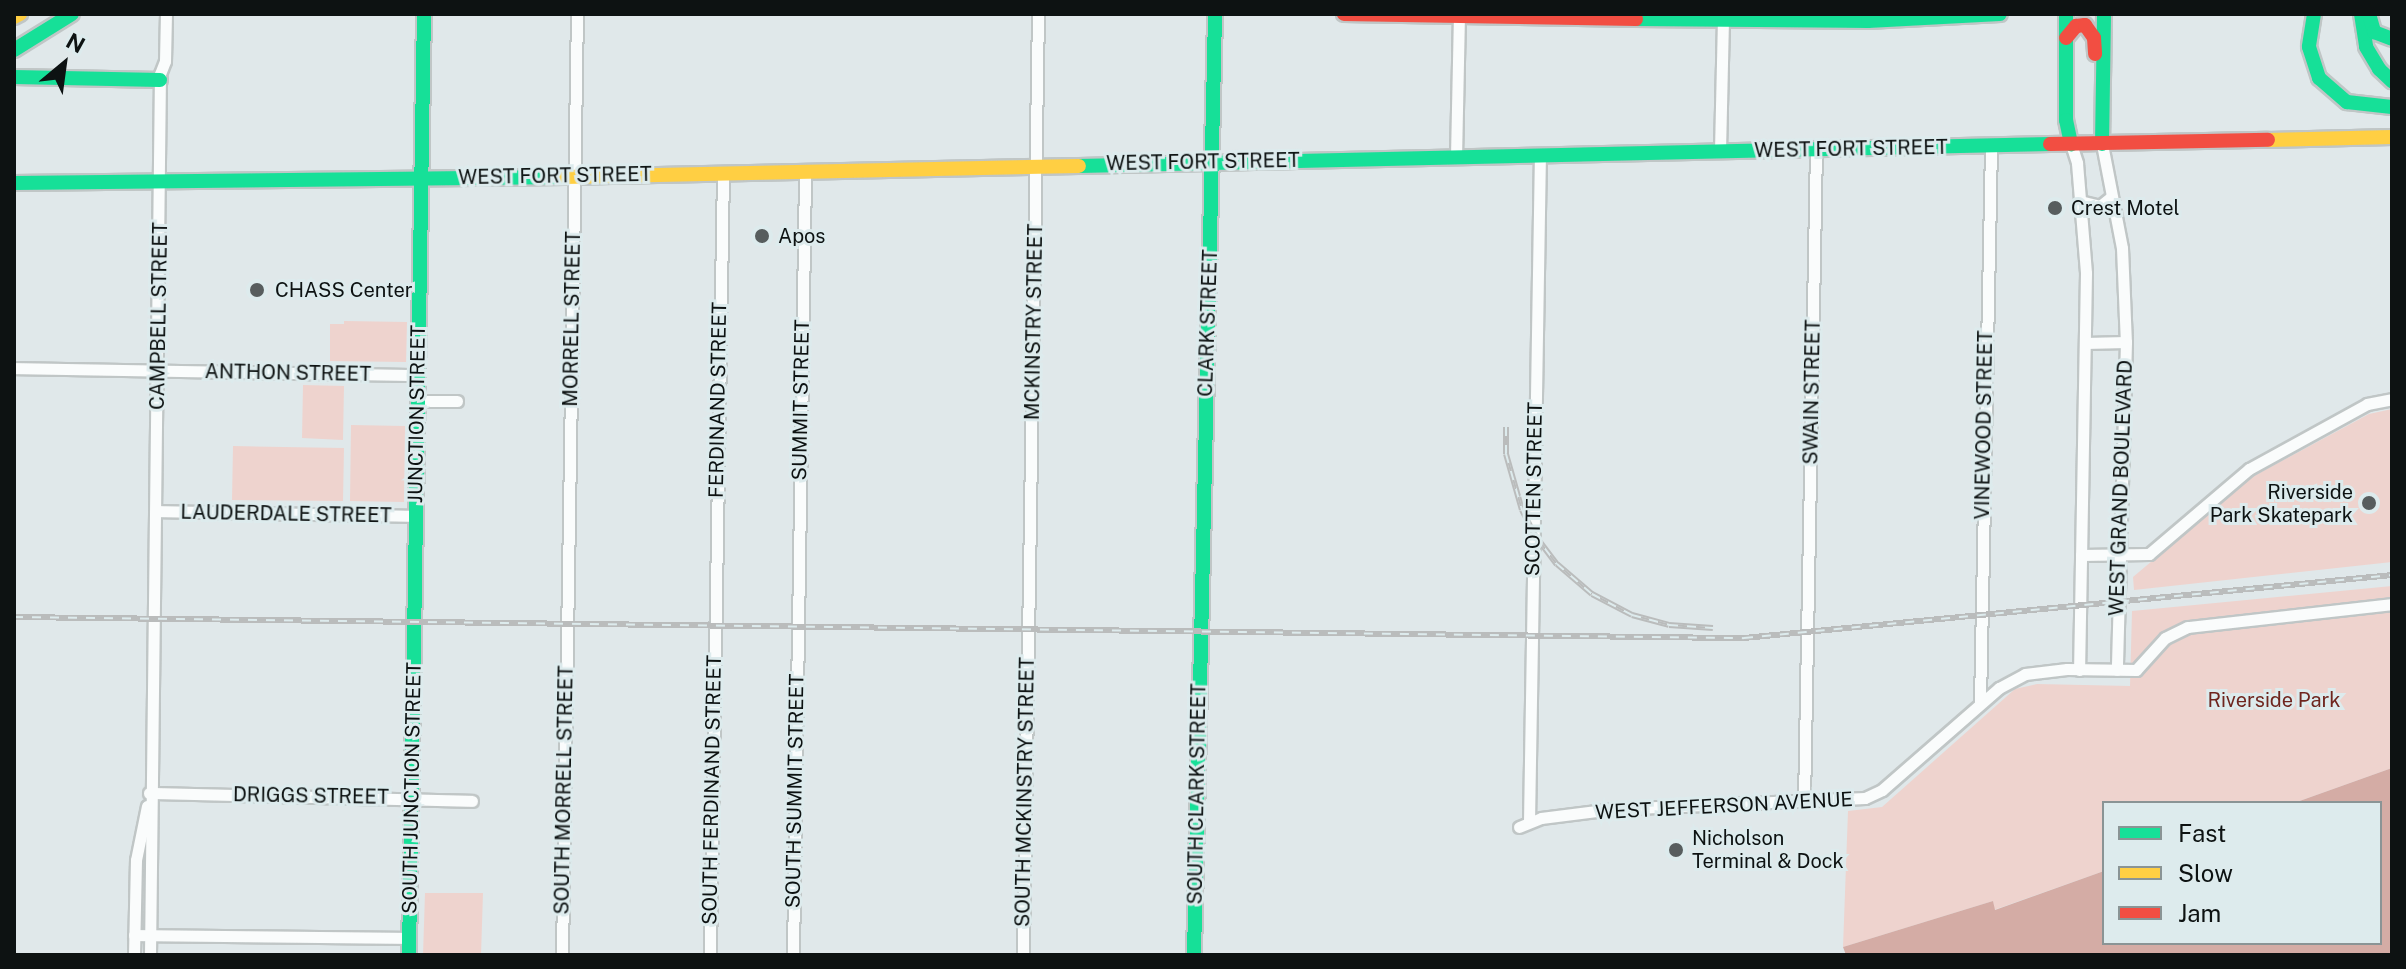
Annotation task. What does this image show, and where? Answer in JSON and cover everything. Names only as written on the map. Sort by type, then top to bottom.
[{"type":"main road","points":[[14,17],[20,14]]},
{"type":"main road","points":[[14,50],[72,14]]},
{"type":"main road","name":"JUNCTION STREET","points":[[414,621],[424,14]]},
{"type":"main road","name":"CLARK STREET","points":[[1199,632],[1215,14]]},
{"type":"main road","points":[[1344,14],[1459,18],[1918,20],[2000,14]]},
{"type":"main road","name":"WEST GRAND BOULEVARD","points":[[2066,14],[2066,120],[2071,144]]},
{"type":"main road","name":"WEST GRAND BOULEVARD","points":[[2102,144],[2104,14]]},
{"type":"main road","points":[[2314,14],[2309,47],[2319,78],[2347,102],[2392,107]]},
{"type":"main road","points":[[2361,14],[2366,47],[2379,69],[2392,81]]},
{"type":"main road","points":[[2369,14],[2374,32],[2392,39]]},
{"type":"main road","points":[[2066,38],[2079,24],[2093,33],[2094,88],[2101,117]]},
{"type":"main road","points":[[14,77],[160,80]]},
{"type":"main road","name":"WEST FORT STREET","points":[[14,183],[421,180],[2392,137]]},
{"type":"main road","name":"SOUTH JUNCTION STREET","points":[[409,955],[414,621]]},
{"type":"main road","name":"SOUTH CLARK STREET","points":[[1194,955],[1199,632]]},
{"type":"street","name":"CAMPBELL STREET","points":[[149,793],[157,511],[160,80],[165,61],[166,14]]},
{"type":"street","name":"MORRELL STREET","points":[[568,624],[577,14]]},
{"type":"street","name":"MCKINSTRY STREET","points":[[1027,629],[1038,14]]},
{"type":"street","points":[[1456,157],[1459,18]]},
{"type":"street","points":[[1720,151],[1723,19]]},
{"type":"street","name":"WEST GRAND BOULEVARD","points":[[2071,144],[2077,163],[2086,256],[2079,670]]},
{"type":"street","name":"WEST GRAND BOULEVARD","points":[[2102,144],[2122,248],[2126,342],[2117,670]]},
{"type":"street","name":"VINEWOOD STREET","points":[[1980,703],[1991,146]]},
{"type":"street","name":"SWAIN STREET","points":[[1804,802],[1816,149]]},
{"type":"street","name":"SCOTTEN STREET","points":[[1524,825],[1540,155]]},
{"type":"street","name":"SUMMIT STREET","points":[[797,627],[805,172]]},
{"type":"street","name":"FERDINAND STREET","points":[[714,626],[723,173]]},
{"type":"street","points":[[2080,201],[2100,206],[2111,197]]},
{"type":"street","points":[[2085,343],[2126,342]]},
{"type":"street","name":"ANTHON STREET","points":[[14,368],[418,375]]},
{"type":"street","points":[[2081,555],[2149,554],[2249,469],[2367,404],[2392,399]]},
{"type":"street","points":[[418,401],[457,401]]},
{"type":"street","name":"LAUDERDALE STREET","points":[[157,511],[416,516]]},
{"type":"street","points":[[2117,670],[2142,667],[2165,638],[2188,627],[2392,604]]},
{"type":"street","name":"SOUTH MORRELL STREET","points":[[562,955],[568,624]]},
{"type":"street","name":"SOUTH FERDINAND STREET","points":[[710,955],[714,626]]},
{"type":"street","name":"SOUTH SUMMIT STREET","points":[[793,955],[797,627]]},
{"type":"street","name":"SOUTH MCKINSTRY STREET","points":[[1023,955],[1027,629]]},
{"type":"street","name":"WEST JEFFERSON AVENUE","points":[[1524,825],[1612,809],[1855,800],[1882,790],[1980,703],[2025,674],[2117,670]]},
{"type":"street","points":[[134,955],[136,860],[149,793]]},
{"type":"street","points":[[149,793],[153,821],[150,955]]},
{"type":"street","name":"DRIGGS STREET","points":[[149,793],[472,801]]},
{"type":"street","points":[[134,935],[409,938]]},
{"type":"green space","points":[[344,321],[407,322],[406,362],[330,361],[330,324],[344,324]]},
{"type":"green space","points":[[303,385],[344,386],[343,440],[302,438]]},
{"type":"green space","points":[[2392,409],[2392,562],[2134,590],[2133,577],[2252,477],[2369,414]]},
{"type":"green space","points":[[351,425],[405,426],[404,502],[350,501]]},
{"type":"green space","points":[[233,446],[344,448],[343,501],[232,500]]},
{"type":"green space","name":"Riverside Park","points":[[2392,586],[2392,768],[2300,801],[2102,801],[2102,872],[1994,910],[1993,901],[1843,947],[1848,811],[1882,807],[2015,689],[2037,684],[2130,686],[2132,611]]},
{"type":"green space","points":[[425,893],[483,893],[481,955],[423,955]]},
{"type":"shaded area","points":[[2392,768],[2392,955],[1846,955],[1843,947],[1993,901],[1995,910],[2102,872],[2102,945],[2382,945],[2382,801],[2300,801]]},
{"type":"railway","points":[[1506,427],[1506,454],[1522,510],[1534,534],[1557,564],[1592,594],[1632,615],[1669,625],[1713,628]]},
{"type":"railway","points":[[14,617],[1744,638],[2392,575]]},
{"type":"traffic: fast","points":[[14,50],[72,14]]},
{"type":"traffic: fast","points":[[409,955],[424,14]]},
{"type":"traffic: fast","points":[[1194,955],[1215,14]]},
{"type":"traffic: fast","points":[[1636,19],[1868,21],[2000,14]]},
{"type":"traffic: fast","points":[[2066,14],[2066,120],[2071,144]]},
{"type":"traffic: fast","points":[[2102,144],[2104,14]]},
{"type":"traffic: fast","points":[[2314,14],[2309,47],[2319,78],[2347,102],[2392,107]]},
{"type":"traffic: fast","points":[[2361,14],[2366,47],[2379,69],[2392,81]]},
{"type":"traffic: fast","points":[[2369,14],[2374,32],[2392,39]]},
{"type":"traffic: fast","points":[[14,77],[160,80]]},
{"type":"traffic: fast","points":[[1079,166],[2050,144]]},
{"type":"traffic: fast","points":[[14,183],[565,177]]},
{"type":"traffic: slow","points":[[14,17],[20,14]]},
{"type":"traffic: slow","points":[[2268,140],[2392,137]]},
{"type":"traffic: slow","points":[[565,177],[1079,166]]},
{"type":"traffic: jam","points":[[1344,14],[1636,19]]},
{"type":"traffic: jam","points":[[2066,38],[2076,26],[2085,25],[2094,38],[2095,54]]},
{"type":"traffic: jam","points":[[2050,144],[2268,140]]},
{"type":"place","name":"Crest Motel","points":[[2055,208]]},
{"type":"place","name":"Apos","points":[[762,236]]},
{"type":"place","name":"CHASS Center","points":[[257,290]]},
{"type":"place","name":"Riverside Park Skatepark","points":[[2369,503]]},
{"type":"place","name":"Nicholson Terminal & Dock","points":[[1676,850]]}]
